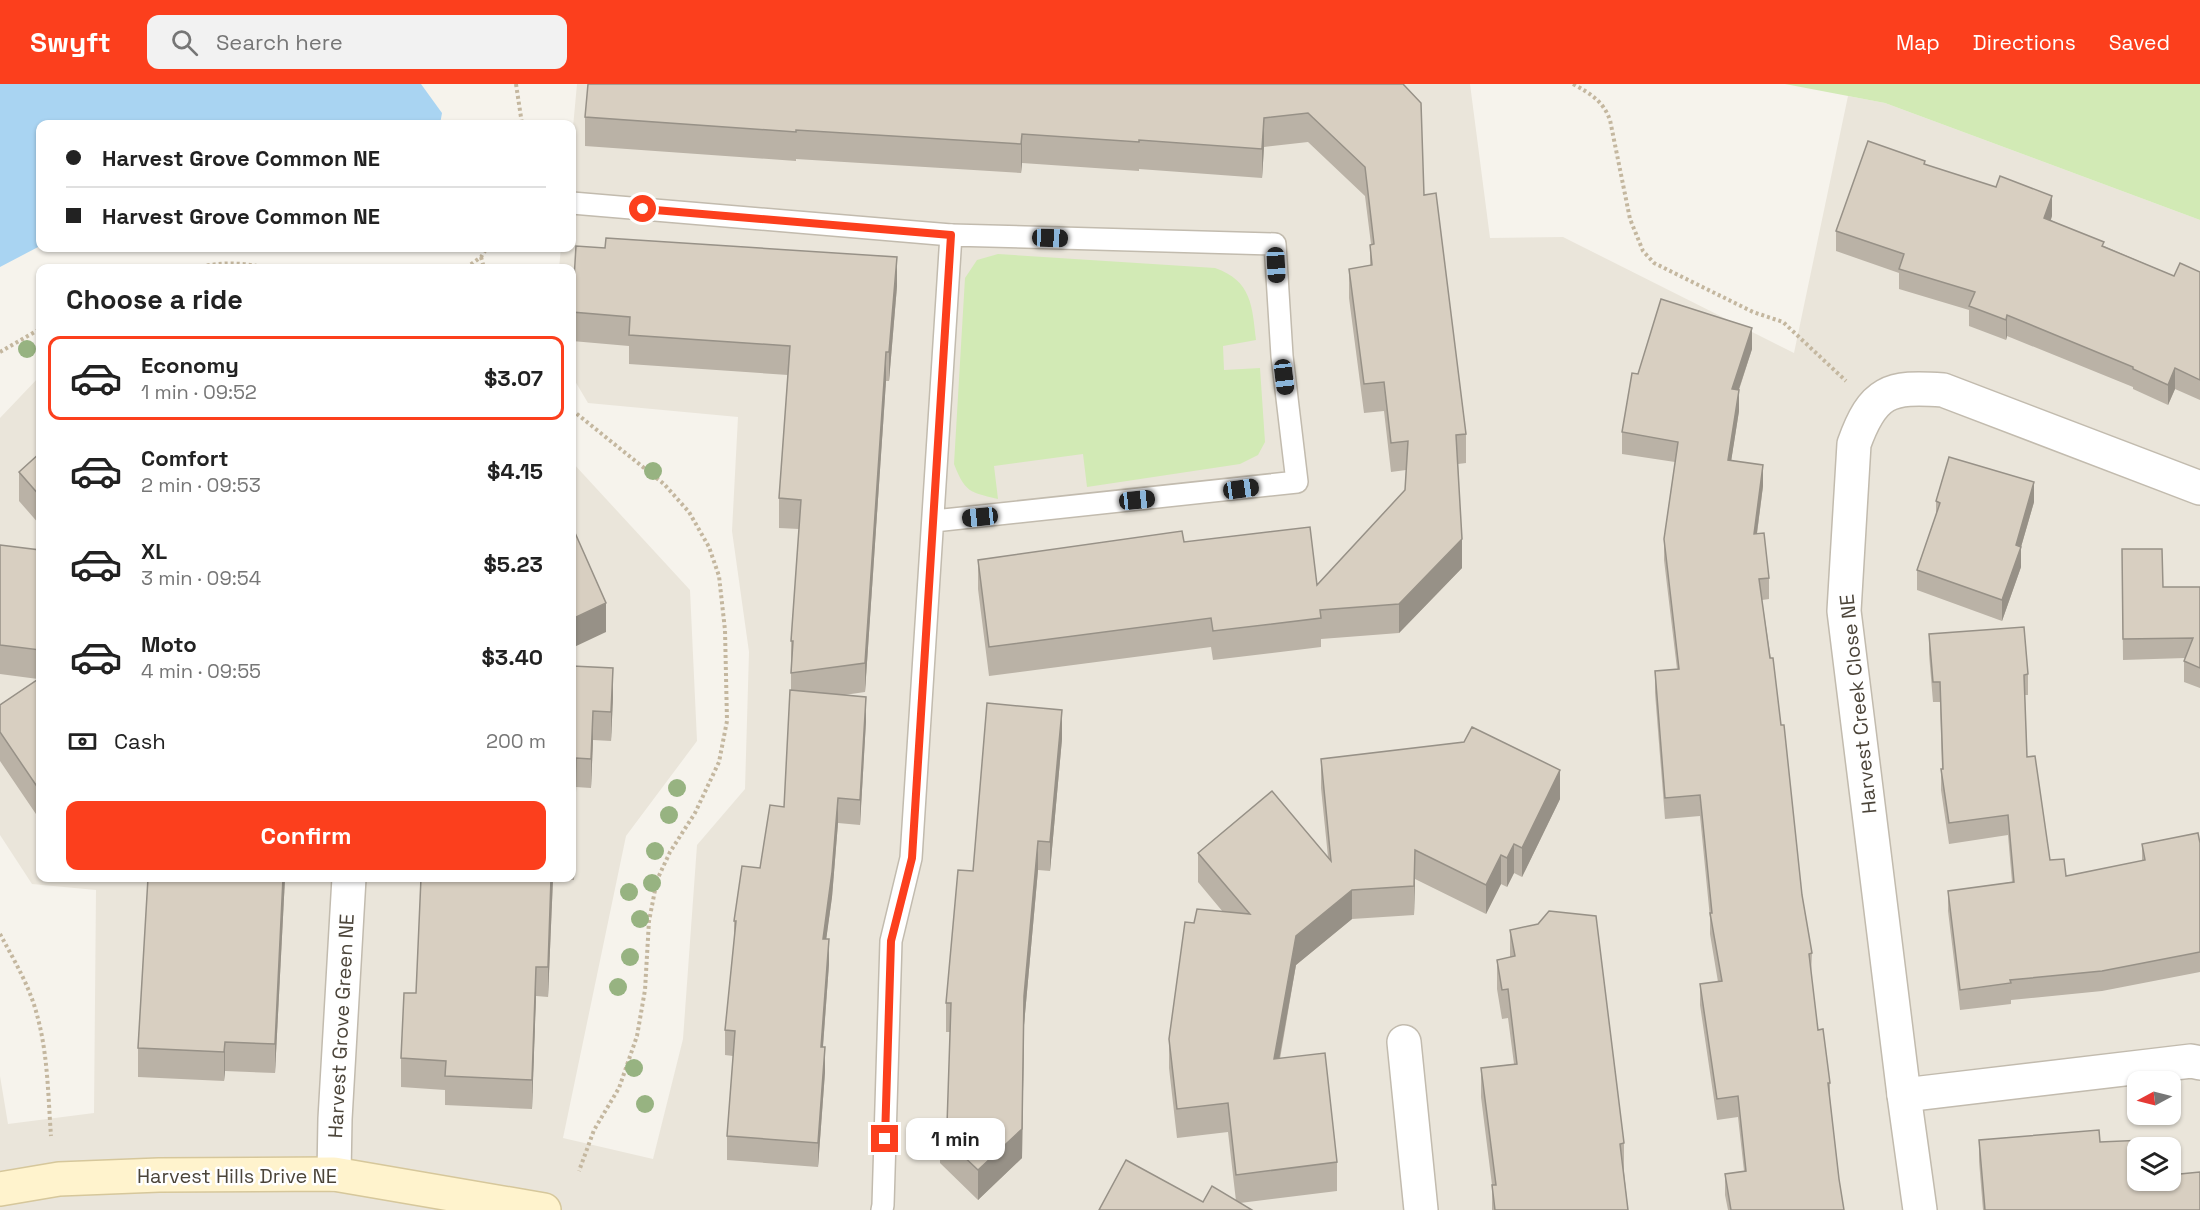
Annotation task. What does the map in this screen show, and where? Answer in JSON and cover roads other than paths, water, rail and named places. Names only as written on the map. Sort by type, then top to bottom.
[{"type":"street","name":"Harvest Creek Close NE","points":[[1920,1210],[1844,611],[1854,444],[1860,425],[1873,405],[1893,390],[1916,388],[1943,390],[2200,488]]},
{"type":"street","name":"Harvest Grove Green NE","points":[[334,1174],[349,882]]},
{"type":"street","points":[[1404,1042],[1421,1210]]},
{"type":"street","points":[[1904,1095],[2191,1061],[2200,1063]]},
{"type":"street","name":"Harvest Hills Drive NE","points":[[0,1189],[59,1179],[159,1175],[334,1174],[544,1210]]},
{"type":"lane","points":[[576,203],[951,235],[1275,244],[1282,356],[1297,482],[934,521]]},
{"type":"lane","points":[[882,1210],[891,941],[912,858],[951,235]]},
{"type":"water","points":[[0,84],[421,84],[442,113],[441,120],[36,120],[36,248],[0,267]]}]
